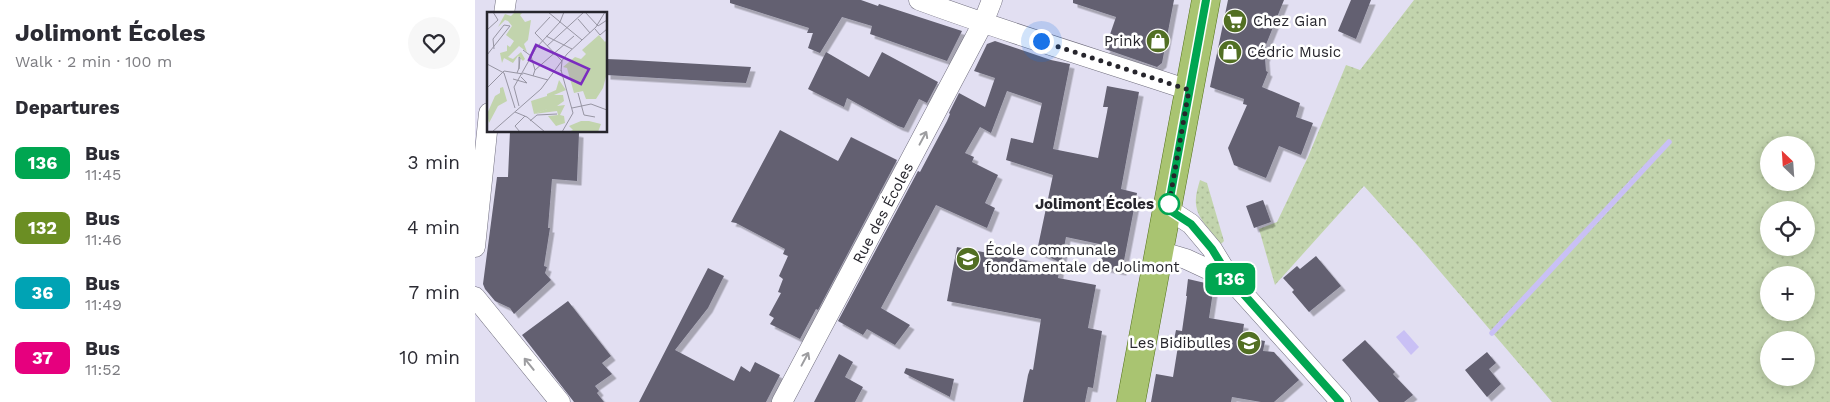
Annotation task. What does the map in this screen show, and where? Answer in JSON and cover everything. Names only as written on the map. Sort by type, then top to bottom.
[{"type":"main road","points":[[1131,402],[1206,0]]},
{"type":"street","points":[[919,0],[983,24],[1079,53],[1189,90]]},
{"type":"street","name":"Rue des Écoles","points":[[782,402],[983,24],[992,0]]},
{"type":"street","points":[[475,247],[487,132]]},
{"type":"street","points":[[1168,209],[1191,224],[1212,249],[1231,280],[1341,402]]},
{"type":"street","points":[[1159,251],[1186,259],[1231,280]]},
{"type":"street","points":[[475,297],[560,402]]},
{"type":"green space","points":[[1414,0],[1830,0],[1830,402],[1552,402],[1364,186],[1275,285],[1259,229],[1277,222],[1308,157],[1346,65],[1360,70]]},
{"type":"green space","points":[[1200,180],[1207,183],[1224,241],[1221,244],[1202,220],[1197,210],[1196,198]]},
{"type":"shaded area","points":[[1404,330],[1419,347],[1411,355],[1396,337]]},
{"type":"building","points":[[730,0],[861,0],[962,31],[947,61],[870,34],[872,26],[842,17],[820,53],[808,48],[813,33],[807,33],[809,28],[730,3]]},
{"type":"building","points":[[1073,0],[1174,0],[1162,63],[1157,67],[1105,49],[1116,17],[1073,3]]},
{"type":"building","points":[[1228,0],[1284,0],[1265,47],[1268,49],[1265,58],[1266,71],[1268,72],[1262,87],[1300,103],[1296,117],[1313,123],[1301,155],[1279,146],[1266,178],[1234,165],[1228,148],[1247,105],[1243,104],[1244,99],[1210,87]]},
{"type":"building","points":[[1351,0],[1371,0],[1356,39],[1338,31]]},
{"type":"building","points":[[995,41],[1051,60],[1070,64],[1053,149],[1098,158],[1108,107],[1103,107],[1107,86],[1139,92],[1121,189],[1137,193],[1122,271],[1100,267],[1104,245],[1066,237],[1061,263],[1037,251],[1053,175],[1006,160],[1011,138],[1033,143],[1042,103],[1007,91],[991,133],[980,127],[965,153],[974,157],[972,162],[998,175],[985,203],[995,208],[987,228],[936,205],[881,308],[910,325],[895,345],[867,329],[863,335],[838,321],[918,171],[920,172],[947,121],[959,93],[985,107],[995,78],[974,71],[987,44]]},
{"type":"building","points":[[826,52],[869,77],[882,52],[938,82],[927,103],[919,99],[904,128],[847,98],[844,107],[808,89]]},
{"type":"building","points":[[607,59],[751,67],[746,83],[607,75]]},
{"type":"building","points":[[780,130],[838,161],[851,137],[897,160],[818,310],[816,309],[800,339],[770,324],[774,318],[769,315],[781,293],[778,292],[783,279],[779,276],[788,256],[783,254],[785,249],[731,222]]},
{"type":"building","points":[[510,132],[579,133],[577,181],[552,179],[548,228],[550,228],[544,266],[547,267],[545,273],[551,280],[514,314],[510,308],[495,301],[483,284],[497,177],[508,177]]},
{"type":"building","points":[[1263,200],[1271,222],[1254,228],[1246,206]]},
{"type":"building","points":[[957,247],[1060,267],[1058,278],[1096,285],[1088,328],[1102,331],[1093,388],[1088,387],[1085,402],[1023,402],[1028,375],[1030,369],[1033,370],[1041,319],[947,301]]},
{"type":"building","points":[[1316,256],[1341,286],[1309,312],[1283,278],[1297,266],[1300,269]]},
{"type":"building","points":[[708,268],[724,276],[708,308],[675,350],[734,381],[741,366],[750,372],[755,362],[780,375],[766,402],[639,402]]},
{"type":"building","points":[[1188,279],[1214,285],[1209,318],[1244,324],[1242,337],[1265,341],[1263,351],[1274,352],[1299,380],[1274,402],[1261,402],[1232,397],[1231,402],[1151,402],[1156,374],[1173,377],[1178,346],[1173,345],[1176,330],[1182,331]]},
{"type":"building","points":[[568,301],[611,356],[602,363],[612,374],[595,386],[599,391],[597,393],[604,402],[574,402],[522,335]]},
{"type":"building","points":[[1365,340],[1395,372],[1393,374],[1413,395],[1404,402],[1379,402],[1342,360]]},
{"type":"building","points":[[1487,352],[1496,363],[1489,369],[1501,384],[1487,397],[1465,370]]},
{"type":"building","points":[[839,354],[853,362],[845,377],[863,387],[855,402],[814,402]]},
{"type":"building","points":[[906,368],[954,379],[950,397],[904,373]]},
{"type":"waterway","points":[[1492,333],[1669,142]]},
{"type":"bus line","name":"136","points":[[1206,0],[1168,209],[1191,224],[1212,249],[1231,280],[1340,402]]},
{"type":"place","name":"Chez Gian","points":[[1235,21]]},
{"type":"place","name":"Prink","points":[[1158,41]]},
{"type":"place","name":"Cédric Music","points":[[1230,52]]},
{"type":"place","name":"Jolimont Écoles","points":[[1169,204]]},
{"type":"place","name":"École communale fondamentale de Jolimont","points":[[968,259]]},
{"type":"place","name":"Les Bidibulles","points":[[1249,343]]},
{"type":"route","points":[[1041,41],[1189,90],[1169,204]]}]
